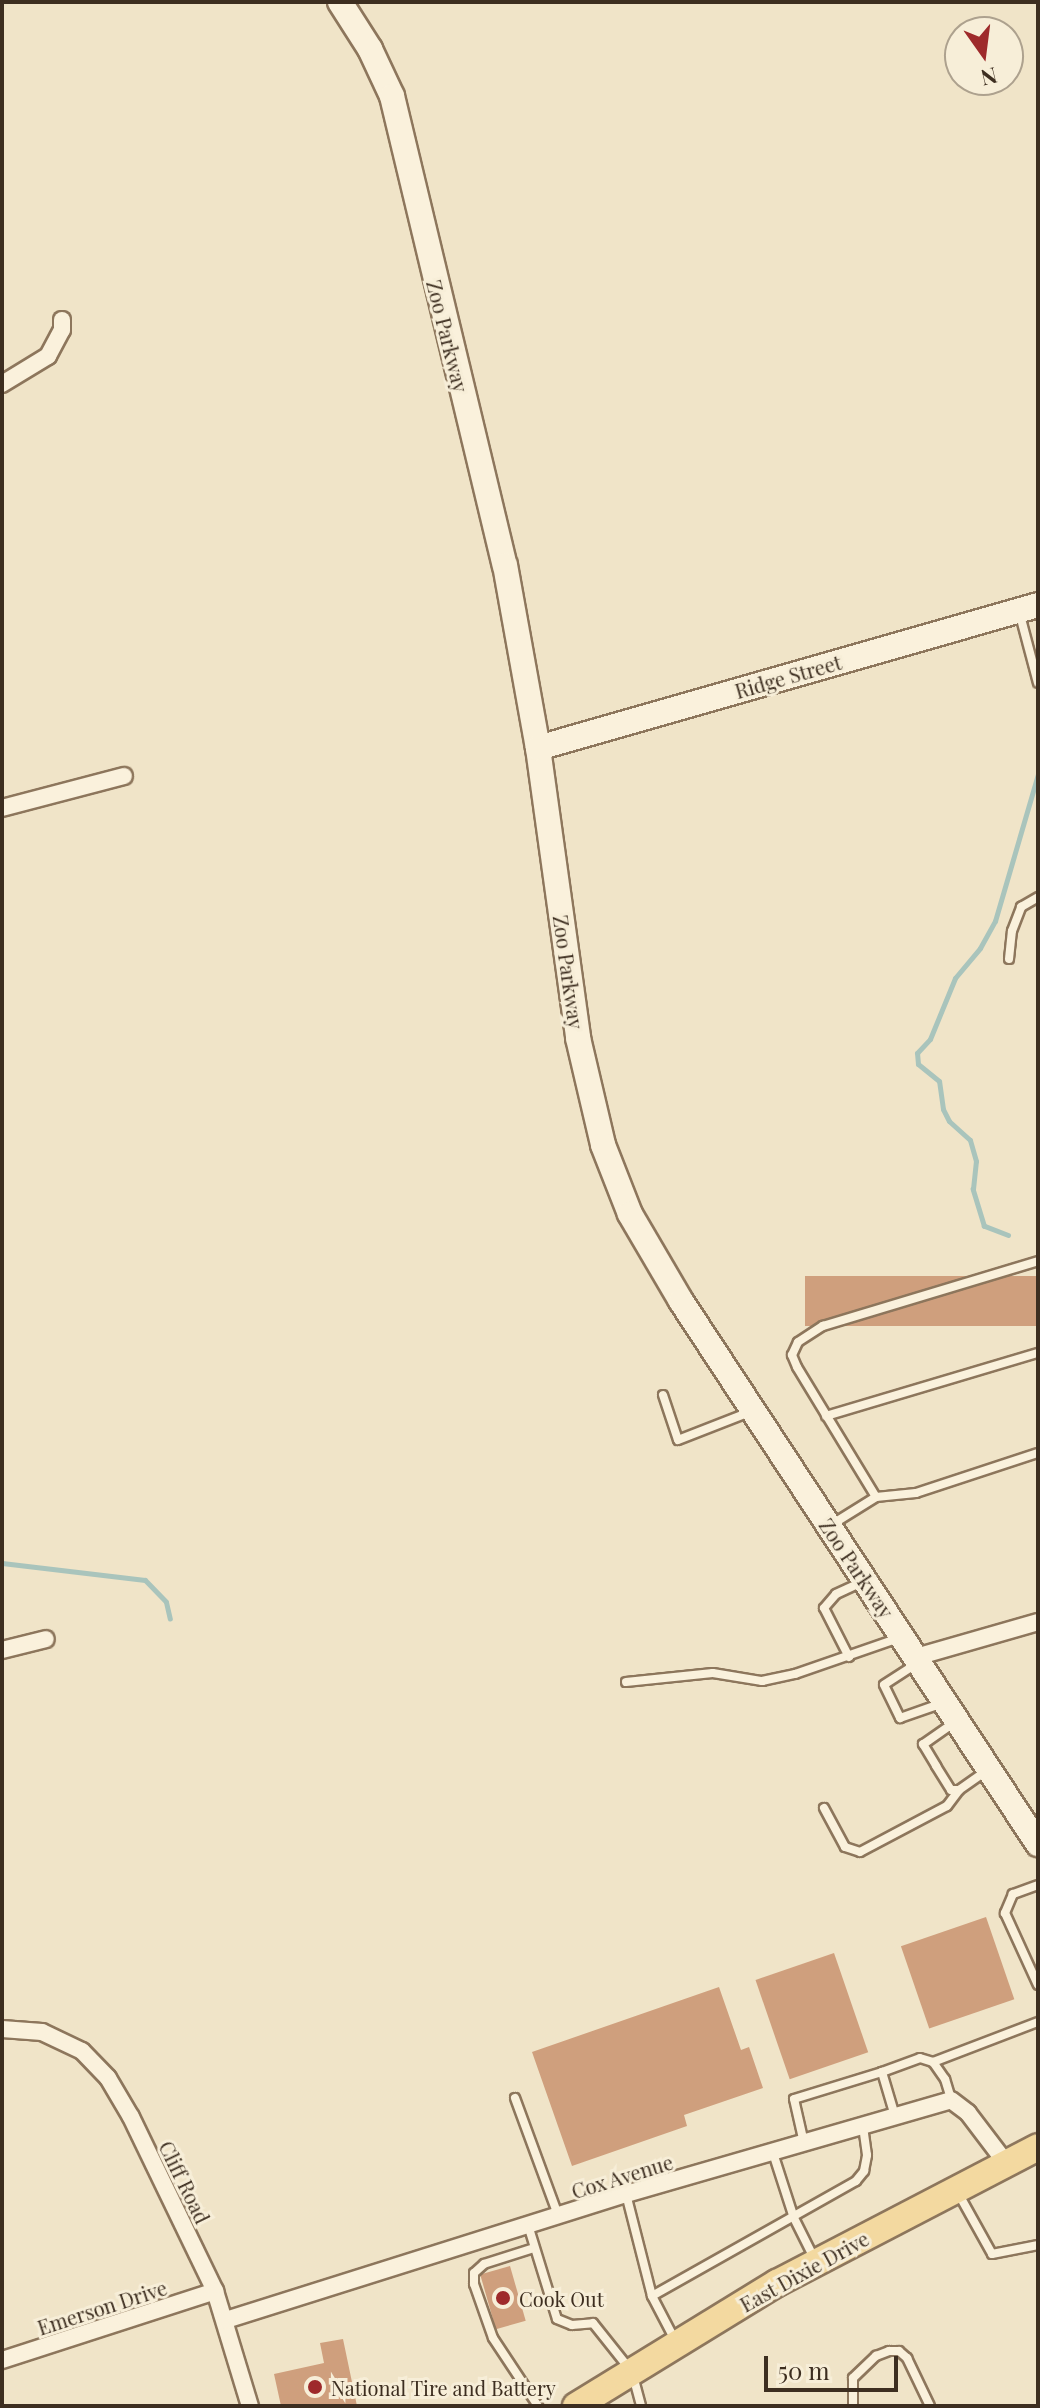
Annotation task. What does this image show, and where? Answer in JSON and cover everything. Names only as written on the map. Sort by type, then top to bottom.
[{"type":"main road","name":"Zoo Parkway","points":[[340,2],[370,49],[392,96],[505,565],[538,748],[578,1038],[603,1145],[630,1214],[751,1412],[830,1526],[1038,1844]]},
{"type":"main road","name":"Ridge Street","points":[[538,748],[1029,608]]},
{"type":"main road","name":"East Dixie Drive","points":[[576,2406],[816,2263],[1038,2147]]},
{"type":"street","points":[[2,384],[48,356],[62,330],[62,320]]},
{"type":"street","points":[[2,808],[124,776]]},
{"type":"street","points":[[913,1651],[1038,1622]]},
{"type":"street","points":[[2,1650],[46,1639]]},
{"type":"street","name":"Cliff Road","points":[[10,2030],[42,2032],[82,2051],[108,2078],[131,2117],[215,2291],[250,2406]]},
{"type":"street","points":[[951,2100],[968,2113],[1006,2163]]},
{"type":"street","name":"Cox Avenue","points":[[226,2320],[626,2194],[951,2100]]},
{"type":"street","name":"Emerson Drive","points":[[2,2360],[215,2291]]},
{"type":"lane","points":[[1029,608],[1038,683]]},
{"type":"lane","points":[[1009,959],[1012,931],[1021,907],[1038,897]]},
{"type":"lane","points":[[876,1497],[792,1355],[798,1342],[808,1333],[1038,1261]]},
{"type":"lane","points":[[826,1416],[1038,1353]]},
{"type":"lane","points":[[663,1395],[678,1440],[751,1412]]},
{"type":"lane","points":[[830,1526],[876,1497],[916,1493],[1038,1453]]},
{"type":"lane","points":[[849,1657],[824,1608],[836,1594],[865,1582]]},
{"type":"lane","points":[[626,1682],[713,1673],[762,1681],[849,1657],[913,1651]]},
{"type":"lane","points":[[913,1651],[884,1685],[900,1718],[950,1712]]},
{"type":"lane","points":[[950,1712],[923,1744],[951,1790],[959,1790]]},
{"type":"lane","points":[[824,1808],[845,1847],[860,1852],[947,1806],[959,1790],[988,1770]]},
{"type":"lane","points":[[1038,1885],[1013,1894],[1005,1913],[1038,1985]]},
{"type":"lane","points":[[933,2062],[1038,2022]]},
{"type":"lane","points":[[804,2143],[794,2099],[920,2058],[933,2062],[945,2079],[951,2100]]},
{"type":"lane","points":[[882,2072],[895,2116]]},
{"type":"lane","points":[[515,2098],[558,2216]]},
{"type":"lane","points":[[652,2296],[856,2181],[864,2171],[867,2155],[863,2124]]},
{"type":"lane","points":[[773,2153],[794,2218],[816,2263]]},
{"type":"lane","points":[[956,2189],[992,2254],[1038,2245]]},
{"type":"lane","points":[[626,2194],[652,2296],[678,2344]]},
{"type":"lane","points":[[528,2225],[557,2319],[572,2325],[593,2323],[632,2372],[641,2406]]},
{"type":"lane","points":[[534,2248],[484,2264],[474,2273],[474,2284],[493,2338],[538,2406]]},
{"type":"lane","points":[[853,2406],[851,2386],[861,2368],[876,2356],[899,2351],[915,2372],[930,2406]]},
{"type":"building","points":[[805,1276],[1038,1276],[1038,1326],[805,1326]]},
{"type":"building","points":[[986,1917],[1014,1999],[929,2029],[901,1946]]},
{"type":"building","points":[[834,1953],[868,2052],[790,2079],[756,1980]]},
{"type":"building","points":[[719,1987],[741,2050],[749,2047],[763,2088],[684,2115],[687,2126],[572,2166],[532,2052]]},
{"type":"building","name":"Cook Out","points":[[510,2266],[526,2321],[496,2329],[480,2275]]},
{"type":"building","points":[[343,2339],[357,2406],[281,2406],[274,2374],[324,2363],[320,2343]]},
{"type":"waterway","points":[[1008,1235],[984,1226],[973,1189],[976,1161],[970,1140],[949,1121],[943,1109],[939,1081],[918,1064],[917,1053],[930,1039],[955,978],[980,948],[995,921],[1038,774]]},
{"type":"waterway","points":[[2,1563],[145,1580],[166,1602],[170,1619]]},
{"type":"place","name":"Cook Out","points":[[503,2298]]},
{"type":"place","name":"National Tire and Battery","points":[[315,2387]]}]
